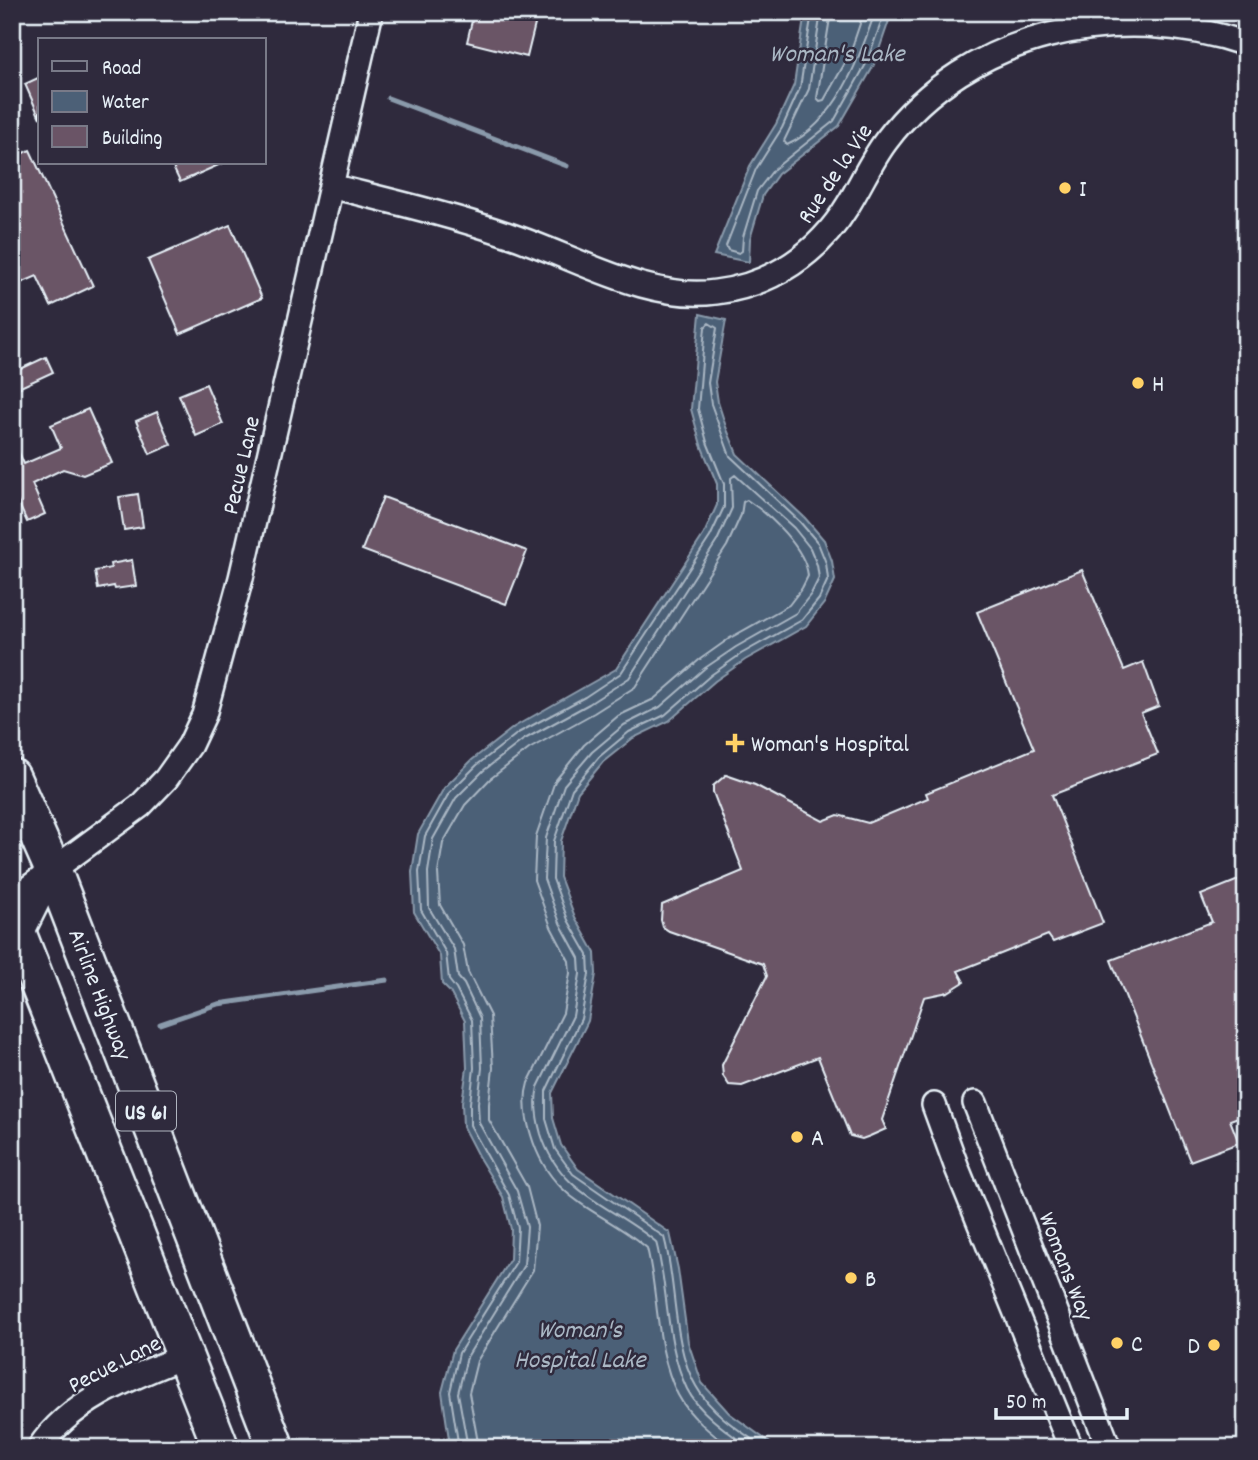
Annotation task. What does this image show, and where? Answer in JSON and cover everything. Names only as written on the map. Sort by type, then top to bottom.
[{"type":"highway","name":"Airline Highway","points":[[12,777],[53,870],[276,1448]]},
{"type":"highway","name":"US 61","points":[[15,932],[221,1448]]},
{"type":"street","name":"Pecue Lane","points":[[12,900],[140,806],[166,779],[190,745],[204,715],[241,578],[370,12]]},
{"type":"street","name":"Rue de la Vie","points":[[331,186],[508,234],[654,290],[715,293],[770,277],[804,257],[831,231],[874,159],[904,120],[930,93],[988,53],[1048,30],[1125,19],[1184,24],[1214,31],[1246,44]]},
{"type":"street","points":[[15,932],[53,870]]},
{"type":"street","name":"Womans Way","points":[[975,1103],[1109,1448]]},
{"type":"street","points":[[934,1105],[1071,1448]]},
{"type":"street","name":"Pecue Lane","points":[[39,1448],[58,1425],[78,1409],[107,1391],[185,1356]]},
{"type":"water","name":"Woman's Lake","points":[[805,12],[892,12],[873,67],[839,126],[778,174],[763,195],[750,239],[749,262],[714,255],[750,166],[776,124],[794,85]]},
{"type":"water","name":"Woman's Hospital Lake","points":[[700,314],[726,320],[715,382],[718,402],[737,454],[805,518],[824,540],[832,561],[835,580],[825,602],[806,626],[745,660],[715,681],[669,721],[633,738],[603,762],[578,792],[561,841],[560,877],[575,917],[595,953],[596,974],[588,1021],[552,1093],[553,1118],[561,1145],[578,1169],[670,1233],[688,1342],[702,1383],[729,1413],[777,1448],[453,1448],[449,1439],[442,1392],[453,1350],[510,1259],[511,1229],[503,1197],[463,1127],[462,1102],[467,1068],[465,1021],[450,992],[442,984],[440,956],[414,912],[412,872],[418,834],[444,788],[472,760],[514,727],[616,669],[704,534],[717,505],[717,484],[701,445],[691,409]]},
{"type":"building","points":[[474,12],[538,12],[527,57],[467,42]]},
{"type":"building","points":[[38,78],[38,113],[25,84]]},
{"type":"building","points":[[30,150],[93,286],[51,306],[37,276],[12,287],[12,158]]},
{"type":"building","points":[[171,164],[221,164],[180,182]]},
{"type":"building","points":[[230,225],[262,298],[180,334],[148,260]]},
{"type":"building","points":[[46,357],[53,372],[12,391],[12,373]]},
{"type":"building","points":[[206,384],[223,424],[196,436],[179,395]]},
{"type":"building","points":[[88,409],[112,463],[83,475],[63,469],[32,484],[45,514],[27,522],[12,489],[12,437],[24,464],[61,448],[51,425]]},
{"type":"building","points":[[157,412],[171,445],[150,454],[136,421]]},
{"type":"building","points":[[138,494],[143,527],[124,530],[119,497]]},
{"type":"building","points":[[383,497],[527,551],[506,604],[362,550]]},
{"type":"building","points":[[132,560],[136,586],[98,589],[95,571],[111,568],[110,564]]},
{"type":"building","points":[[1082,570],[1124,670],[1143,662],[1159,706],[1141,713],[1158,754],[1052,795],[1103,923],[1053,942],[1048,935],[958,971],[964,982],[948,992],[924,997],[882,1120],[886,1129],[870,1136],[862,1139],[850,1136],[818,1057],[742,1086],[729,1085],[723,1076],[722,1065],[767,976],[763,964],[669,931],[663,927],[661,920],[662,905],[743,871],[713,786],[726,775],[755,785],[823,821],[838,815],[868,823],[928,798],[926,793],[1034,749],[977,612]]},
{"type":"building","points":[[1246,877],[1246,1033],[1239,1035],[1246,1053],[1246,1114],[1230,1120],[1239,1143],[1190,1161],[1111,960],[1212,922],[1201,895]]},
{"type":"waterway","points":[[388,98],[567,166]]},
{"type":"waterway","points":[[160,1024],[218,1004],[387,980]]},
{"type":"place","name":"I","points":[[1065,188]]},
{"type":"place","name":"H","points":[[1138,383]]},
{"type":"place","name":"Woman's Hospital","points":[[735,743]]},
{"type":"place","name":"A","points":[[797,1137]]},
{"type":"place","name":"B","points":[[851,1278]]},
{"type":"place","name":"C","points":[[1117,1343]]},
{"type":"place","name":"D","points":[[1214,1345]]}]
